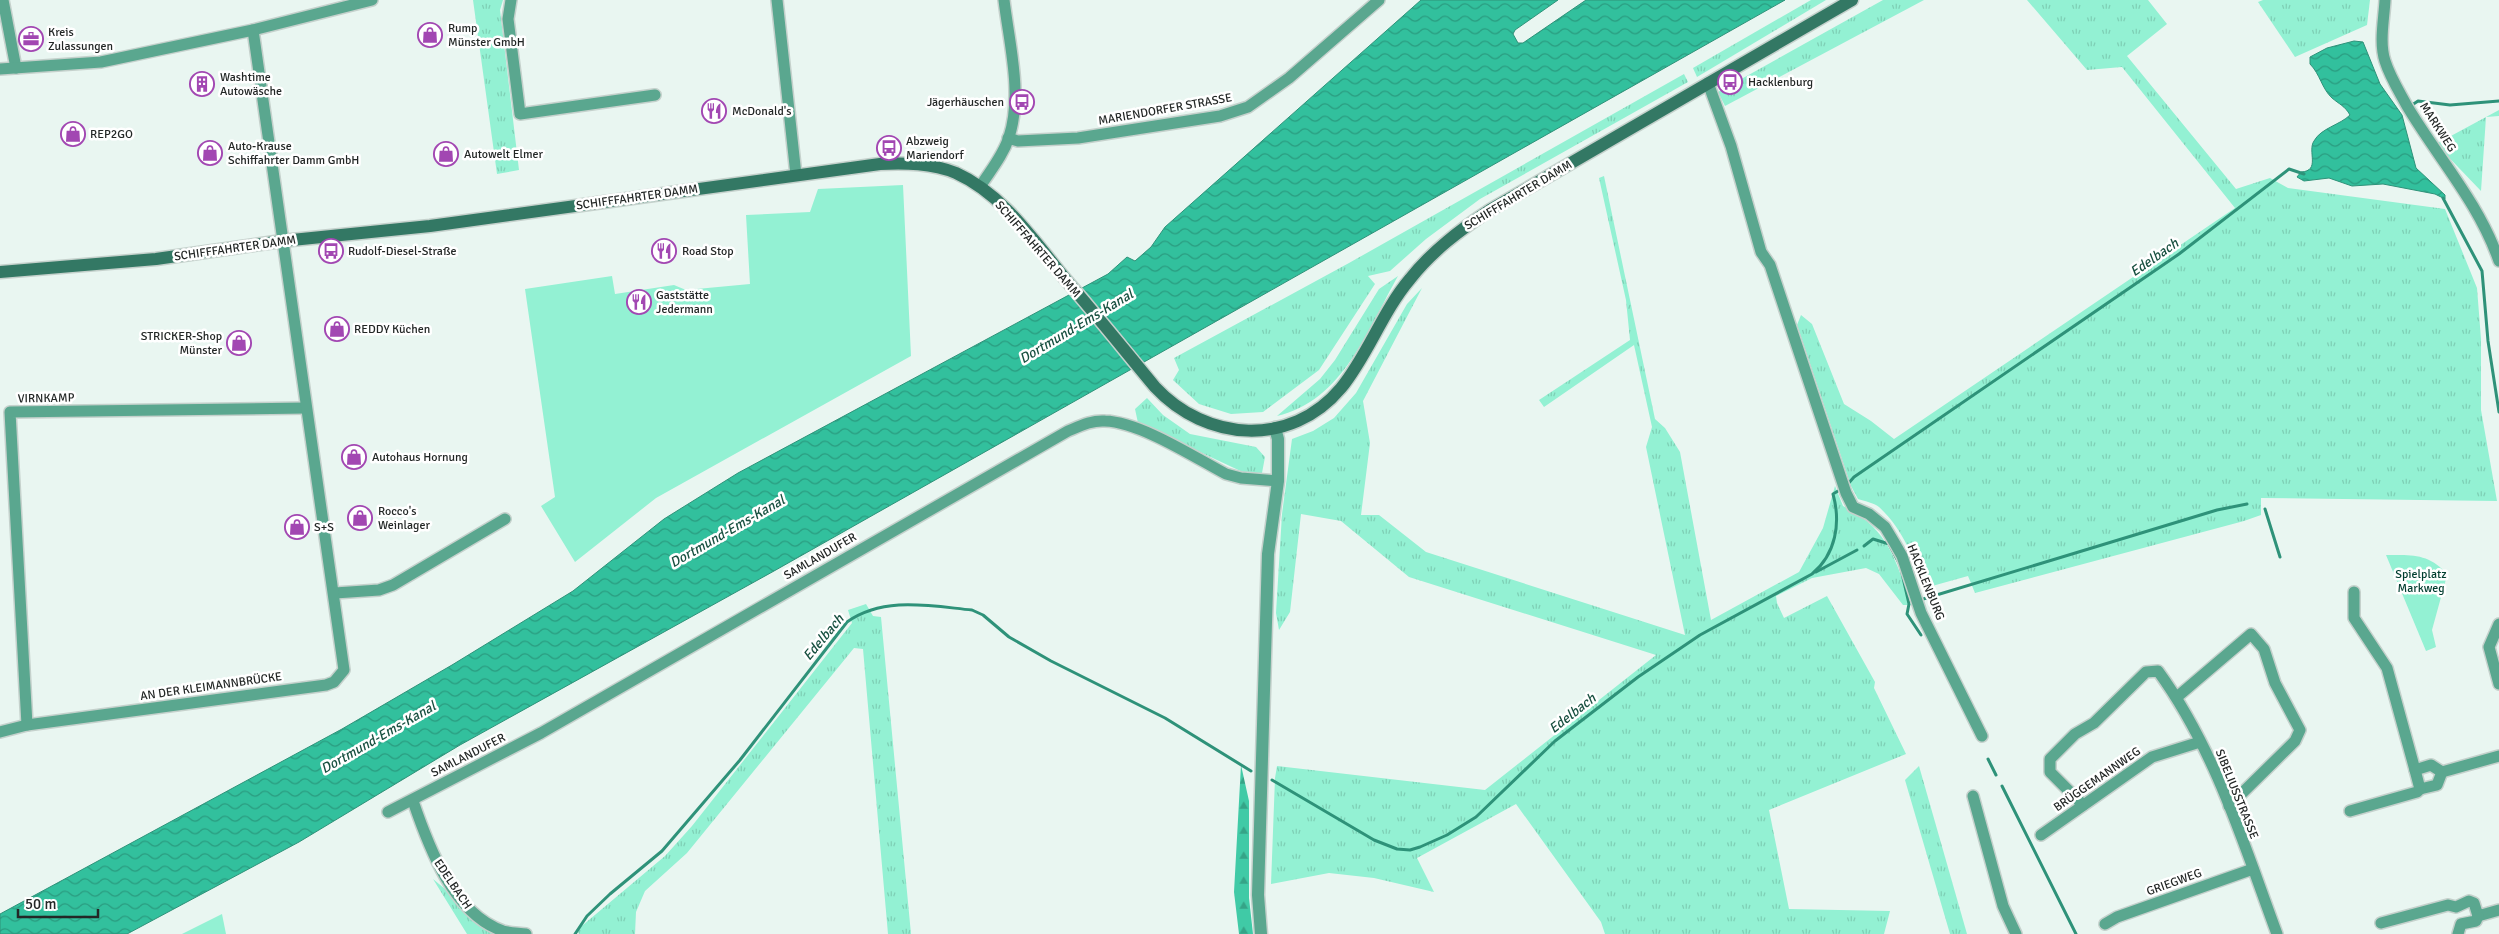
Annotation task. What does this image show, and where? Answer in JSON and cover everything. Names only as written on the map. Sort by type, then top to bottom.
[{"type":"main road","name":"SCHIFFFAHRTER DAMM","points":[[0,272],[156,259],[282,241],[430,226],[880,164],[905,163],[933,166],[955,173],[980,187],[1010,214],[1146,376],[1172,404],[1204,423],[1236,431],[1275,428],[1313,412],[1333,397],[1347,380],[1388,307],[1410,279],[1458,233],[1490,210],[1852,0]]},
{"type":"street","points":[[3,0],[16,68]]},
{"type":"street","points":[[0,69],[101,62],[253,30],[372,0]]},
{"type":"street","points":[[512,0],[508,19],[520,114],[655,95]]},
{"type":"street","points":[[776,0],[781,59],[796,175]]},
{"type":"street","points":[[980,187],[998,159],[1008,138],[1014,100],[1004,0]]},
{"type":"street","name":"MARIENDORFER STRASSE","points":[[1008,138],[1018,141],[1078,138],[1220,116],[1248,107],[1289,78],[1379,0]]},
{"type":"street","name":"MARKWEG","points":[[2386,0],[2382,47],[2392,79],[2420,128],[2474,206],[2492,241],[2499,261]]},
{"type":"street","points":[[253,30],[282,241]]},
{"type":"street","name":"HACKLENBURG","points":[[1708,83],[1731,146],[1761,252],[1770,265],[1846,493],[1853,506],[1869,514],[1885,527],[1902,556],[1921,613],[1982,736]]},
{"type":"street","name":"AN DER KLEIMANNBRÜCKE","points":[[0,732],[27,726],[334,682],[344,670],[335,593],[282,241]]},
{"type":"street","name":"VIRNKAMP","points":[[27,726],[10,412],[306,408]]},
{"type":"street","name":"SAMLANDUFER","points":[[388,812],[413,801],[542,733],[1068,431],[1088,423],[1106,421],[1135,427],[1226,474],[1242,478],[1278,481]]},
{"type":"street","points":[[1261,934],[1258,895],[1268,554],[1278,481],[1278,439],[1275,428]]},
{"type":"street","points":[[335,593],[379,590],[393,584],[505,520]]},
{"type":"street","points":[[2354,592],[2354,618],[2387,668],[2420,789]]},
{"type":"street","points":[[2499,624],[2489,647],[2499,684]]},
{"type":"street","points":[[2177,698],[2251,634],[2264,649],[2275,683],[2300,730],[2295,741],[2228,806]]},
{"type":"street","name":"SIBELIUSSTRASSE","points":[[2083,805],[2050,772],[2050,759],[2074,734],[2094,723],[2146,672],[2158,671],[2177,698],[2200,742],[2228,806],[2277,934]]},
{"type":"street","name":"BRÜGGEMANNWEG","points":[[2041,835],[2152,757],[2200,742]]},
{"type":"street","points":[[2415,770],[2431,765],[2442,772],[2499,756]]},
{"type":"street","points":[[2350,811],[2437,785],[2442,772]]},
{"type":"street","points":[[1973,796],[2003,906],[2016,934]]},
{"type":"street","name":"EDELBACH","points":[[413,801],[429,846],[447,880],[473,913],[502,930],[526,934]]},
{"type":"street","name":"GRIEGWEG","points":[[2105,924],[2117,917],[2253,869]]},
{"type":"street","points":[[2381,923],[2448,904],[2456,907],[2469,901],[2474,903],[2478,916],[2476,921],[2460,929],[2456,907]]},
{"type":"street","points":[[2478,916],[2499,910]]},
{"type":"green space","points":[[473,0],[503,0],[500,10],[519,170],[497,174]]},
{"type":"green space","points":[[1811,0],[1826,0],[1697,77],[1693,68]]},
{"type":"green space","points":[[1883,0],[1924,0],[1725,106],[1718,92]]},
{"type":"green space","points":[[2027,0],[2148,0],[2167,24],[2127,56],[2236,189],[2270,178],[2288,188],[2445,209],[2477,288],[2481,339],[2481,410],[2497,501],[2261,498],[2261,515],[2244,521],[1975,593],[1968,576],[1925,588],[1912,555],[1895,525],[1879,507],[1858,499],[1851,486],[1797,325],[1801,315],[1812,324],[1844,404],[1871,421],[1894,439],[2235,208],[2122,67],[2087,70]]},
{"type":"green space","points":[[2263,0],[2370,0],[2367,25],[2295,57],[2258,2]]},
{"type":"green space","points":[[1684,74],[1688,82],[1480,199],[1426,239],[1390,271],[1368,276],[1375,284],[1319,370],[1263,412],[1231,414],[1199,404],[1173,380],[1179,370],[1174,358],[1349,263]]},
{"type":"green space","points":[[2499,110],[2499,116],[2486,117]]},
{"type":"green space","points":[[2486,117],[2481,191],[2436,144]]},
{"type":"green space","points":[[1604,176],[1655,419],[1665,428],[1680,452],[1711,620],[1799,572],[1823,528],[1835,486],[1843,506],[1870,524],[1880,535],[1895,560],[1911,605],[1903,605],[1879,574],[1866,568],[1812,578],[1776,596],[1784,618],[1827,596],[1875,682],[1874,688],[1906,754],[1769,810],[1789,909],[1890,911],[1884,934],[1605,934],[1601,922],[1516,804],[1417,858],[1434,892],[1374,878],[1329,873],[1271,884],[1277,766],[1485,790],[1656,655],[1409,577],[1341,521],[1301,514],[1290,612],[1279,630],[1276,613],[1282,514],[1292,439],[1313,431],[1334,418],[1356,393],[1407,304],[1422,288],[1363,401],[1370,443],[1361,515],[1379,515],[1426,552],[1685,635],[1646,447],[1652,427],[1634,345],[1544,407],[1539,400],[1630,340],[1626,300],[1599,178]]},
{"type":"green space","points":[[903,185],[911,356],[656,498],[575,562],[541,506],[555,497],[525,289],[612,276],[615,294],[674,285],[686,290],[750,284],[746,215],[810,212],[818,189]]},
{"type":"green space","points":[[1398,276],[1364,340],[1336,379],[1320,395],[1300,408],[1277,416],[1320,379],[1335,360],[1379,289]]},
{"type":"green space","points":[[1147,398],[1163,415],[1190,434],[1256,447],[1265,457],[1262,473],[1249,475],[1138,423],[1135,409]]},
{"type":"green space","name":"Spielplatz Markweg","points":[[2386,555],[2410,555],[2425,558],[2432,561],[2445,572],[2446,579],[2432,630],[2436,647],[2426,651]]},
{"type":"green space","points":[[866,604],[873,616],[881,617],[911,934],[888,934],[863,649],[854,648],[687,853],[645,891],[636,912],[635,934],[579,934],[577,930],[665,856],[692,826],[852,623],[848,610]]},
{"type":"green space","points":[[1241,765],[1249,801],[1249,898],[1253,934],[1239,934],[1234,892]]},
{"type":"green space","points":[[1919,766],[1967,934],[1950,934],[1905,780]]},
{"type":"green space","points":[[433,879],[445,889],[469,917],[493,934],[467,934]]},
{"type":"green space","points":[[222,914],[226,934],[182,934]]},
{"type":"water","name":"Dortmund-Ems-Kanal","points":[[1421,0],[1558,0],[1515,30],[1513,34],[1518,43],[1523,43],[1586,0],[1785,0],[774,571],[460,745],[299,842],[127,934],[0,934],[0,914],[342,729],[452,665],[573,591],[664,519],[738,473],[1108,274],[1127,257],[1135,261],[1151,247],[1165,227]]},
{"type":"water","points":[[2354,41],[2363,42],[2380,84],[2402,115],[2416,168],[2445,195],[2445,199],[2435,194],[2383,184],[2352,186],[2329,178],[2304,181],[2297,177],[2301,172],[2307,171],[2312,164],[2312,145],[2317,137],[2350,115],[2326,90],[2310,64],[2310,57],[2327,48]]},
{"type":"waterway","name":"Edelbach","points":[[2412,105],[2418,101],[2450,105],[2499,101]]},
{"type":"waterway","name":"Edelbach","points":[[1847,485],[1854,477],[2179,254],[2289,169],[2304,174]]},
{"type":"waterway","points":[[2443,198],[2482,271],[2488,341],[2499,412]]},
{"type":"waterway","name":"Edelbach","points":[[1272,780],[1374,840],[1397,849],[1410,850],[1447,835],[1476,817],[1555,741],[1638,677],[1700,635],[1812,574],[1827,557],[1831,548],[1836,527],[1833,494],[1838,491]]},
{"type":"waterway","points":[[1920,600],[2217,510],[2247,504]]},
{"type":"waterway","points":[[2265,509],[2280,557]]},
{"type":"waterway","points":[[1864,546],[1873,539],[1889,544],[1899,563]]},
{"type":"waterway","points":[[1816,572],[1857,550]]},
{"type":"waterway","points":[[1901,569],[1909,604],[1907,614],[1921,635]]},
{"type":"waterway","name":"Edelbach","points":[[575,934],[587,916],[610,894],[662,851],[740,760],[847,622],[861,614],[876,609],[892,606],[924,605],[972,610],[983,615],[1009,637],[1051,661],[1165,718],[1251,771]]},
{"type":"waterway","points":[[1988,759],[1996,775]]},
{"type":"waterway","points":[[2002,786],[2076,934]]},
{"type":"place","name":"Rump Münster GmbH","points":[[430,35]]},
{"type":"place","name":"Kreis Zulassungen","points":[[31,39]]},
{"type":"place","name":"Hacklenburg","points":[[1730,82]]},
{"type":"place","name":"Washtime Autowäsche","points":[[202,84]]},
{"type":"place","name":"Jägerhäuschen","points":[[1022,102]]},
{"type":"place","name":"McDonald's","points":[[714,111]]},
{"type":"place","name":"REP2GO","points":[[73,134]]},
{"type":"place","name":"Abzweig Mariendorf","points":[[889,148]]},
{"type":"place","name":"Auto-Krause Schiffahrter Damm GmbH","points":[[210,153]]},
{"type":"place","name":"Autowelt Elmer","points":[[446,154]]},
{"type":"place","name":"Rudolf-Diesel-Straße","points":[[331,251]]},
{"type":"place","name":"Road Stop","points":[[664,251]]},
{"type":"place","name":"Gaststätte Jedermann","points":[[639,302]]},
{"type":"place","name":"REDDY Küchen","points":[[337,329]]},
{"type":"place","name":"STRICKER-Shop Münster","points":[[239,343]]},
{"type":"place","name":"Autohaus Hornung","points":[[354,457]]},
{"type":"place","name":"Rocco's Weinlager","points":[[360,518]]},
{"type":"place","name":"S+S","points":[[297,527]]}]
